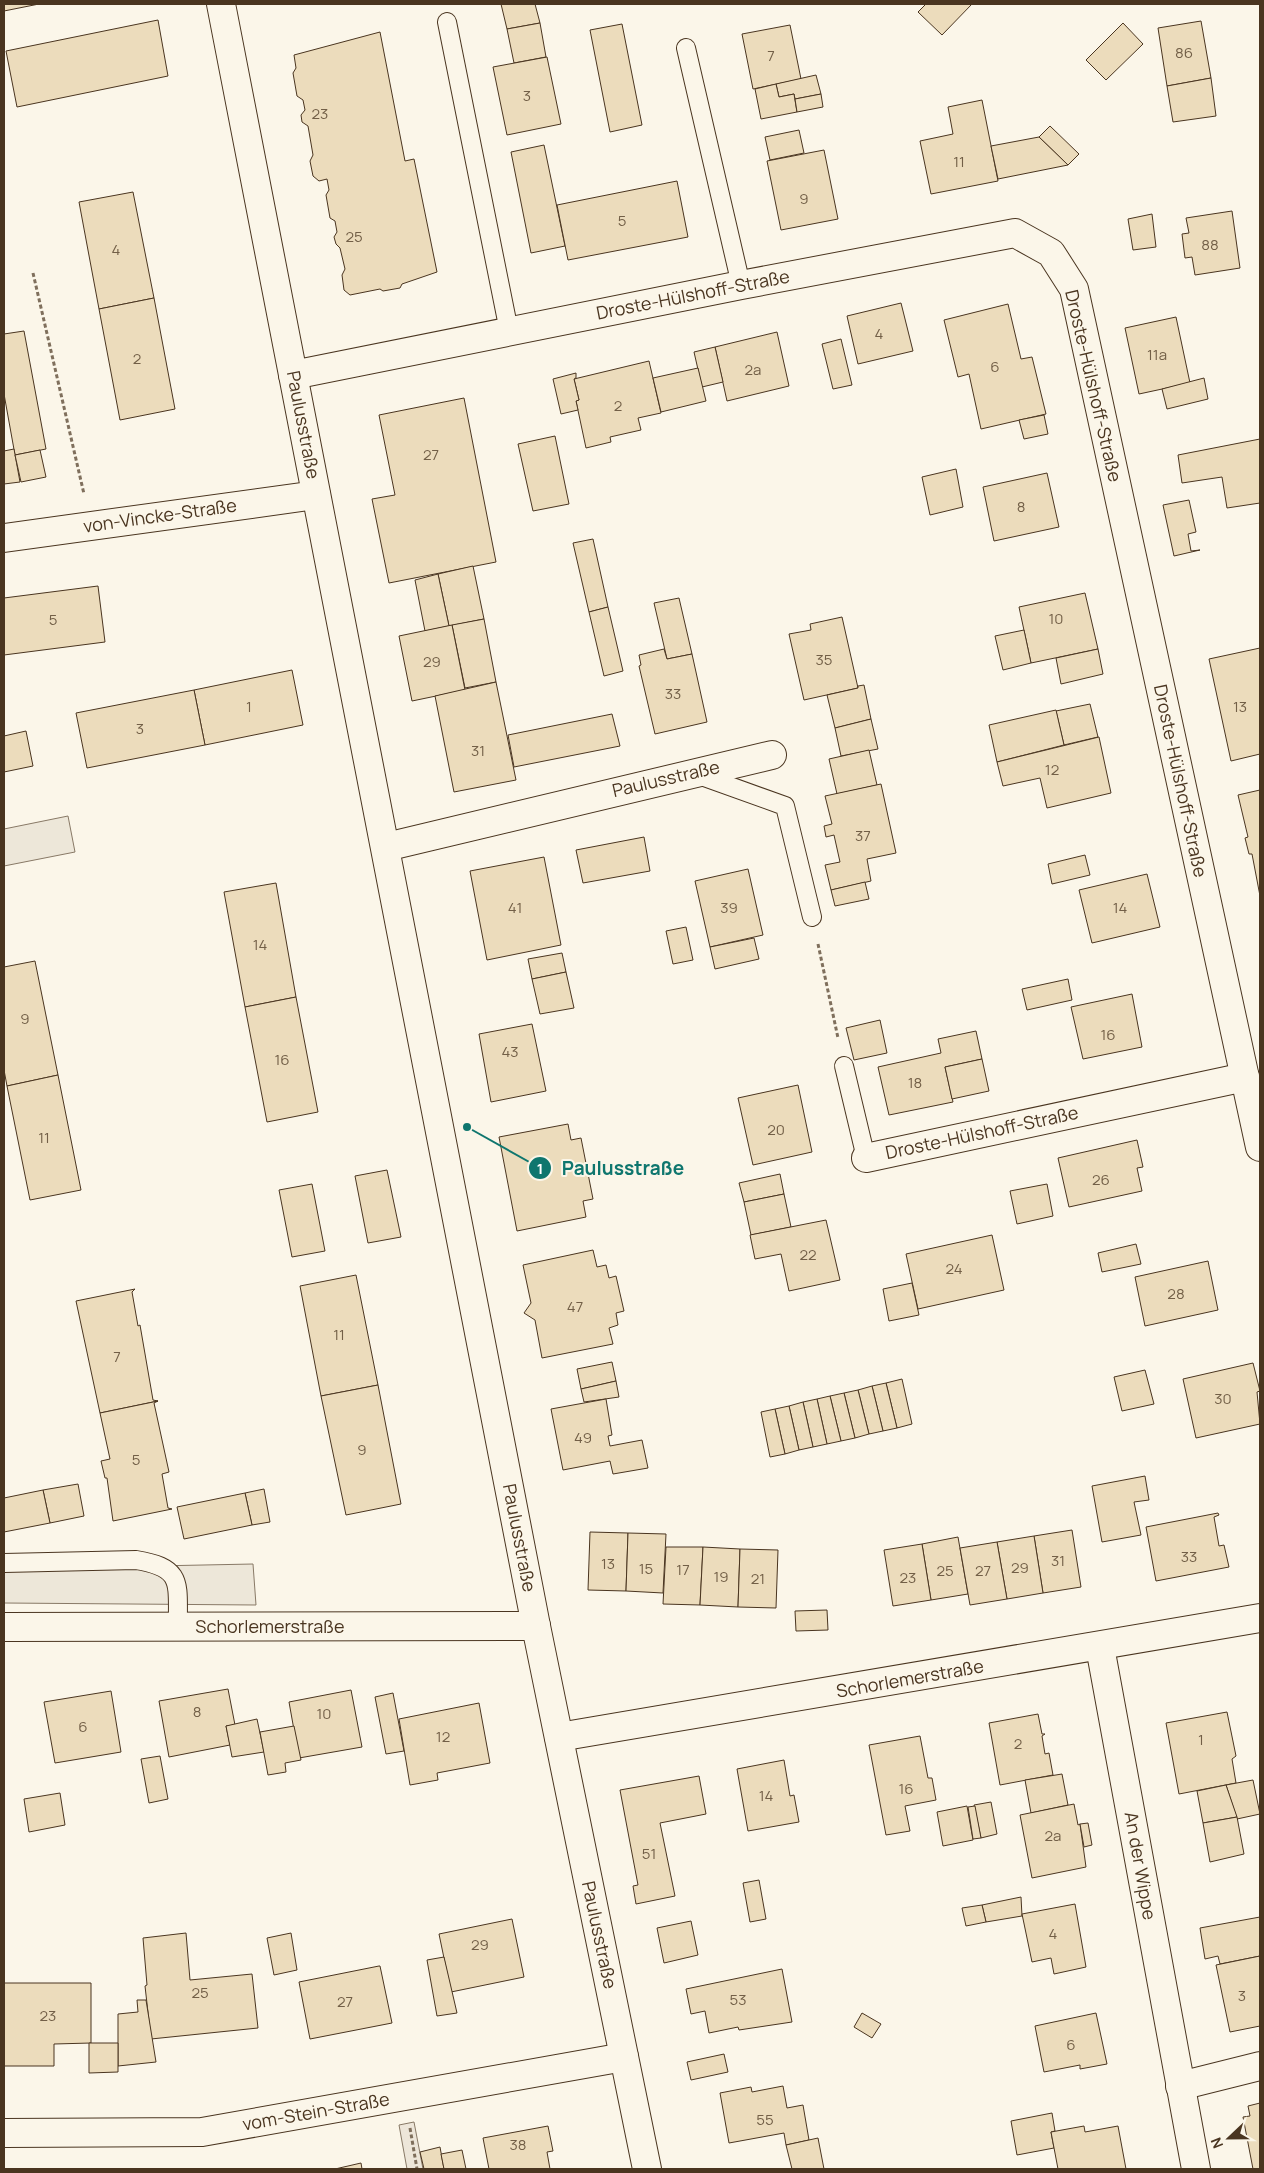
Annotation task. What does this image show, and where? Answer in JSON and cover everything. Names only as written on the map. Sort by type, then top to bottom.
[{"type":"street","name":"Paulusstraße","points":[[221,4],[536,1626],[647,2169]]},
{"type":"street","name":"Droste-Hülshoff-Straße","points":[[293,375],[741,285],[1015,233],[1051,253],[1074,289],[1260,1148]]},
{"type":"street","name":"von-Vincke-Straße","points":[[4,538],[316,495]]},
{"type":"street","name":"Paulusstraße","points":[[386,847],[772,754]]},
{"type":"street","name":"Droste-Hülshoff-Straße","points":[[866,1158],[1244,1077]]},
{"type":"street","name":"Schorlemerstraße","points":[[559,1737],[1100,1647],[1260,1618]]},
{"type":"street","name":"Schorlemerstraße","points":[[4,1627],[536,1626]]},
{"type":"street","name":"An der Wippe","points":[[1100,1647],[1196,2169]]},
{"type":"street","name":"vom-Stein-Straße","points":[[4,2133],[202,2132],[624,2057]]},
{"type":"street","points":[[1180,2086],[1260,2066]]},
{"type":"lane","points":[[447,22],[509,331]]},
{"type":"lane","points":[[686,48],[741,285]]},
{"type":"lane","points":[[693,773],[785,806],[812,917]]},
{"type":"lane","points":[[844,1066],[866,1158]]},
{"type":"lane","points":[[4,1563],[136,1560],[157,1563],[172,1572],[177,1586],[178,1627]]},
{"type":"path","points":[[33,273],[91,526]]},
{"type":"path","points":[[812,917],[844,1066]]},
{"type":"path","points":[[404,2097],[417,2169]]},
{"type":"shaded area","points":[[68,816],[75,852],[4,866],[4,829]]},
{"type":"shaded area","points":[[253,1564],[256,1605],[4,1603],[4,1569]]},
{"type":"shaded area","points":[[414,2122],[423,2169],[407,2169],[399,2125]]},
{"type":"building","points":[[4,4],[39,4],[4,11]]},
{"type":"building","points":[[501,4],[535,4],[540,23],[507,29]]},
{"type":"building","points":[[926,4],[972,4],[942,35],[918,12]]},
{"type":"building","points":[[158,20],[168,76],[17,107],[6,51]]},
{"type":"building","points":[[1201,21],[1211,78],[1167,86],[1158,28]]},
{"type":"building","points":[[540,23],[546,57],[514,63],[507,29]]},
{"type":"building","points":[[1123,23],[1143,44],[1106,80],[1086,60]]},
{"type":"building","points":[[622,24],[642,125],[610,132],[590,30]]},
{"type":"building","points":[[790,25],[801,79],[753,89],[742,34]]},
{"type":"building","points":[[380,32],[405,161],[414,159],[437,272],[402,284],[400,288],[383,291],[380,289],[350,295],[344,290],[342,275],[345,269],[340,248],[336,244],[334,237],[337,232],[335,221],[330,218],[326,195],[329,190],[327,179],[319,181],[313,176],[310,161],[313,155],[308,126],[302,122],[301,115],[305,110],[303,100],[297,96],[293,73],[296,68],[294,55]]},
{"type":"building","points":[[547,57],[561,124],[507,135],[493,67]]},
{"type":"building","points":[[816,75],[821,94],[795,99],[794,94],[779,97],[776,84]]},
{"type":"building","points":[[1211,78],[1216,116],[1173,122],[1167,86]]},
{"type":"building","points":[[776,84],[779,97],[794,94],[797,112],[761,119],[755,89]]},
{"type":"building","points":[[821,94],[823,107],[797,112],[795,99]]},
{"type":"building","points":[[982,100],[998,181],[931,194],[920,141],[953,134],[948,107]]},
{"type":"building","points":[[1050,126],[1079,154],[1068,165],[1039,137]]},
{"type":"building","points":[[799,130],[804,153],[770,160],[765,137]]},
{"type":"building","points":[[1039,137],[1068,165],[998,179],[991,146]]},
{"type":"building","points":[[544,145],[565,246],[531,253],[511,152]]},
{"type":"building","points":[[824,150],[838,219],[781,230],[767,161]]},
{"type":"building","points":[[677,181],[688,237],[568,260],[557,205]]},
{"type":"building","points":[[133,192],[154,298],[99,309],[79,202]]},
{"type":"building","points":[[1232,211],[1240,268],[1195,275],[1192,257],[1185,258],[1182,234],[1189,233],[1186,218]]},
{"type":"building","points":[[1152,214],[1156,247],[1133,250],[1128,219]]},
{"type":"building","points":[[154,298],[175,409],[120,420],[99,309]]},
{"type":"building","points":[[901,303],[913,351],[858,364],[847,316]]},
{"type":"building","points":[[1008,304],[1021,359],[1032,357],[1046,414],[981,429],[969,374],[958,377],[944,320]]},
{"type":"building","points":[[1176,317],[1190,383],[1139,394],[1125,328]]},
{"type":"building","points":[[24,331],[46,449],[15,455],[4,394],[4,334]]},
{"type":"building","points":[[777,332],[789,386],[727,401],[715,347]]},
{"type":"building","points":[[841,339],[852,385],[833,389],[822,344]]},
{"type":"building","points":[[715,347],[723,382],[702,387],[694,352]]},
{"type":"building","points":[[649,361],[661,413],[638,418],[641,430],[610,437],[611,442],[586,448],[576,401],[579,400],[574,379]]},
{"type":"building","points":[[698,368],[706,401],[661,412],[653,378]]},
{"type":"building","points":[[576,373],[576,378],[574,379],[579,400],[576,401],[578,410],[561,414],[553,379]]},
{"type":"building","points":[[1204,378],[1208,399],[1167,409],[1162,389]]},
{"type":"building","points":[[464,398],[496,562],[389,583],[372,499],[395,495],[379,415]]},
{"type":"building","points":[[1044,415],[1048,434],[1024,439],[1019,420]]},
{"type":"building","points":[[555,436],[569,504],[533,511],[518,444]]},
{"type":"building","points":[[1260,439],[1260,503],[1227,508],[1222,477],[1182,483],[1178,455]]},
{"type":"building","points":[[14,449],[20,482],[4,484],[4,451]]},
{"type":"building","points":[[40,450],[46,477],[21,482],[15,455]]},
{"type":"building","points":[[956,469],[963,507],[930,515],[922,477]]},
{"type":"building","points":[[1047,473],[1059,527],[994,541],[983,487]]},
{"type":"building","points":[[1189,500],[1196,532],[1188,534],[1191,551],[1200,550],[1174,556],[1163,505]]},
{"type":"building","points":[[593,539],[608,607],[589,612],[573,543]]},
{"type":"building","points":[[473,566],[484,619],[449,626],[438,574]]},
{"type":"building","points":[[438,574],[449,626],[425,631],[415,580]]},
{"type":"building","points":[[98,586],[105,642],[4,655],[4,598]]},
{"type":"building","points":[[1085,593],[1098,649],[1031,663],[1019,607]]},
{"type":"building","points":[[679,598],[692,654],[667,659],[654,603]]},
{"type":"building","points":[[608,607],[623,671],[604,676],[589,612]]},
{"type":"building","points":[[842,617],[858,688],[804,700],[789,634],[811,630],[810,624]]},
{"type":"building","points":[[484,619],[496,682],[465,688],[452,625]]},
{"type":"building","points":[[452,625],[465,690],[412,701],[399,636]]},
{"type":"building","points":[[1024,630],[1031,663],[1003,670],[995,636]]},
{"type":"building","points":[[1260,648],[1260,754],[1231,761],[1209,659]]},
{"type":"building","points":[[664,649],[667,659],[692,654],[707,722],[655,734],[639,666],[641,665],[639,655]]},
{"type":"building","points":[[1098,649],[1103,674],[1061,684],[1056,658]]},
{"type":"building","points":[[292,670],[303,725],[205,745],[194,690]]},
{"type":"building","points":[[496,682],[516,780],[454,792],[435,696]]},
{"type":"building","points":[[864,685],[871,719],[835,728],[827,695]]},
{"type":"building","points":[[194,690],[205,745],[87,768],[76,713]]},
{"type":"building","points":[[1090,704],[1098,737],[1064,745],[1056,711]]},
{"type":"building","points":[[1056,710],[1064,745],[997,762],[989,725]]},
{"type":"building","points":[[612,714],[620,746],[514,767],[508,735]]},
{"type":"building","points":[[871,719],[878,749],[841,756],[835,728]]},
{"type":"building","points":[[26,731],[33,766],[4,772],[4,736]]},
{"type":"building","points":[[1099,737],[1111,793],[1047,808],[1040,778],[1003,786],[997,762]]},
{"type":"building","points":[[869,750],[877,785],[837,794],[829,759]]},
{"type":"building","points":[[881,784],[896,853],[867,859],[871,881],[831,890],[825,865],[840,862],[834,835],[826,837],[824,826],[832,824],[825,796]]},
{"type":"building","points":[[1260,790],[1260,896],[1252,854],[1249,854],[1245,838],[1248,837],[1238,795]]},
{"type":"building","points":[[644,837],[650,871],[583,883],[576,850]]},
{"type":"building","points":[[1085,855],[1090,875],[1052,884],[1048,864]]},
{"type":"building","points":[[544,857],[561,945],[487,960],[470,871]]},
{"type":"building","points":[[748,869],[763,935],[710,947],[695,881]]},
{"type":"building","points":[[1147,874],[1160,927],[1092,943],[1079,890]]},
{"type":"building","points":[[865,882],[869,899],[835,906],[831,890]]},
{"type":"building","points":[[276,883],[296,997],[245,1007],[224,892]]},
{"type":"building","points":[[686,927],[693,960],[673,964],[666,931]]},
{"type":"building","points":[[754,938],[759,959],[715,969],[710,947]]},
{"type":"building","points":[[562,953],[566,972],[532,979],[528,959]]},
{"type":"building","points":[[35,961],[58,1075],[7,1086],[4,1070],[4,967]]},
{"type":"building","points":[[566,972],[574,1008],[540,1014],[532,979]]},
{"type":"building","points":[[1068,979],[1072,1000],[1027,1010],[1022,989]]},
{"type":"building","points":[[1132,994],[1142,1047],[1083,1059],[1071,1007]]},
{"type":"building","points":[[296,997],[318,1112],[267,1122],[245,1007]]},
{"type":"building","points":[[880,1020],[887,1053],[854,1060],[846,1028]]},
{"type":"building","points":[[532,1024],[546,1091],[491,1102],[479,1034]]},
{"type":"building","points":[[976,1031],[982,1059],[945,1067],[953,1102],[889,1115],[878,1067],[941,1053],[938,1039]]},
{"type":"building","points":[[982,1059],[989,1091],[952,1099],[945,1067]]},
{"type":"building","points":[[58,1075],[81,1190],[30,1200],[7,1086]]},
{"type":"building","points":[[798,1085],[812,1152],[753,1165],[738,1098]]},
{"type":"building","points":[[568,1124],[571,1140],[581,1138],[593,1199],[583,1201],[586,1217],[517,1231],[499,1137]]},
{"type":"building","points":[[1137,1140],[1143,1167],[1137,1168],[1142,1191],[1069,1207],[1058,1158]]},
{"type":"building","points":[[387,1170],[401,1237],[368,1243],[355,1176]]},
{"type":"building","points":[[780,1174],[784,1194],[744,1202],[739,1183]]},
{"type":"building","points":[[312,1184],[325,1251],[292,1257],[279,1190]]},
{"type":"building","points":[[1047,1184],[1053,1216],[1017,1224],[1010,1191]]},
{"type":"building","points":[[784,1194],[791,1227],[751,1235],[744,1202]]},
{"type":"building","points":[[826,1220],[840,1280],[789,1291],[781,1254],[755,1259],[750,1235]]},
{"type":"building","points":[[992,1235],[1004,1290],[918,1309],[906,1254]]},
{"type":"building","points":[[1136,1244],[1141,1264],[1102,1272],[1098,1253]]},
{"type":"building","points":[[593,1250],[597,1267],[606,1265],[609,1278],[616,1276],[624,1311],[616,1313],[618,1325],[609,1328],[613,1344],[542,1358],[535,1320],[524,1313],[531,1303],[523,1265]]},
{"type":"building","points":[[1208,1261],[1218,1310],[1145,1326],[1135,1277]]},
{"type":"building","points":[[356,1275],[378,1385],[321,1396],[300,1286]]},
{"type":"building","points":[[912,1283],[919,1315],[889,1321],[883,1289]]},
{"type":"building","points":[[135,1289],[132,1292],[138,1326],[140,1325],[153,1400],[158,1401],[100,1413],[76,1301]]},
{"type":"building","points":[[612,1362],[616,1381],[581,1389],[577,1369]]},
{"type":"building","points":[[1253,1363],[1260,1391],[1257,1392],[1260,1424],[1196,1438],[1183,1379]]},
{"type":"building","points":[[1145,1370],[1154,1404],[1122,1411],[1114,1377]]},
{"type":"building","points":[[902,1379],[912,1424],[897,1428],[886,1383]]},
{"type":"building","points":[[616,1381],[619,1397],[584,1402],[581,1389]]},
{"type":"building","points":[[886,1383],[897,1428],[883,1431],[872,1386]]},
{"type":"building","points":[[378,1385],[401,1504],[346,1515],[321,1396]]},
{"type":"building","points":[[872,1386],[883,1431],[869,1434],[858,1390]]},
{"type":"building","points":[[858,1390],[869,1434],[855,1438],[844,1393]]},
{"type":"building","points":[[844,1393],[855,1438],[841,1441],[830,1396]]},
{"type":"building","points":[[830,1396],[841,1441],[827,1444],[817,1399]]},
{"type":"building","points":[[606,1399],[612,1435],[608,1436],[610,1446],[642,1440],[648,1468],[613,1474],[610,1461],[563,1470],[551,1409]]},
{"type":"building","points":[[817,1399],[827,1444],[813,1447],[803,1402]]},
{"type":"building","points":[[158,1401],[154,1403],[169,1472],[162,1474],[168,1508],[172,1509],[113,1521],[107,1478],[105,1478],[101,1461],[110,1459],[100,1413]]},
{"type":"building","points":[[803,1402],[813,1447],[799,1450],[789,1406]]},
{"type":"building","points":[[789,1406],[799,1450],[785,1454],[775,1409]]},
{"type":"building","points":[[775,1409],[785,1454],[770,1457],[761,1412]]},
{"type":"building","points":[[1145,1476],[1149,1500],[1134,1502],[1141,1535],[1102,1542],[1092,1486]]},
{"type":"building","points":[[78,1484],[84,1516],[50,1523],[43,1490]]},
{"type":"building","points":[[264,1489],[270,1522],[252,1525],[245,1493]]},
{"type":"building","points":[[43,1490],[50,1523],[4,1532],[4,1498]]},
{"type":"building","points":[[245,1493],[252,1525],[184,1539],[177,1507]]},
{"type":"building","points":[[1218,1513],[1219,1515],[1214,1517],[1219,1546],[1224,1545],[1229,1567],[1156,1581],[1146,1527]]},
{"type":"building","points":[[1072,1530],[1081,1587],[1043,1593],[1034,1536]]},
{"type":"building","points":[[590,1532],[628,1533],[626,1591],[588,1590]]},
{"type":"building","points":[[628,1533],[666,1534],[663,1593],[626,1591]]},
{"type":"building","points":[[1034,1536],[1043,1593],[1007,1599],[997,1542]]},
{"type":"building","points":[[958,1537],[968,1594],[931,1600],[922,1544]]},
{"type":"building","points":[[997,1542],[1007,1599],[970,1605],[960,1548]]},
{"type":"building","points":[[922,1544],[931,1600],[893,1606],[884,1550]]},
{"type":"building","points":[[666,1547],[703,1547],[700,1605],[663,1604]]},
{"type":"building","points":[[703,1547],[740,1549],[738,1607],[700,1605]]},
{"type":"building","points":[[740,1549],[778,1550],[776,1608],[738,1607]]},
{"type":"building","points":[[827,1610],[828,1630],[796,1631],[795,1611]]},
{"type":"building","points":[[228,1689],[235,1725],[226,1726],[230,1745],[169,1757],[159,1701]]},
{"type":"building","points":[[351,1690],[362,1747],[299,1758],[289,1702]]},
{"type":"building","points":[[111,1691],[121,1752],[55,1763],[44,1702]]},
{"type":"building","points":[[393,1693],[404,1751],[386,1754],[375,1697]]},
{"type":"building","points":[[479,1703],[490,1763],[437,1773],[438,1780],[410,1785],[399,1719]]},
{"type":"building","points":[[1227,1712],[1236,1756],[1232,1759],[1236,1783],[1179,1794],[1166,1723]]},
{"type":"building","points":[[1038,1714],[1042,1734],[1045,1734],[1042,1736],[1045,1754],[1049,1753],[1053,1775],[1000,1785],[989,1723]]},
{"type":"building","points":[[257,1719],[264,1752],[232,1757],[226,1726]]},
{"type":"building","points":[[294,1726],[301,1760],[285,1763],[286,1772],[268,1775],[260,1732]]},
{"type":"building","points":[[920,1736],[928,1778],[932,1778],[936,1800],[905,1806],[910,1831],[886,1835],[869,1745]]},
{"type":"building","points":[[160,1756],[168,1799],[149,1803],[141,1759]]},
{"type":"building","points":[[784,1760],[790,1796],[794,1795],[799,1822],[748,1831],[737,1769]]},
{"type":"building","points":[[1062,1774],[1068,1805],[1031,1813],[1025,1780]]},
{"type":"building","points":[[699,1776],[706,1814],[660,1823],[675,1896],[636,1904],[633,1886],[638,1885],[620,1790]]},
{"type":"building","points":[[1253,1780],[1260,1814],[1237,1819],[1226,1785]]},
{"type":"building","points":[[1226,1785],[1237,1817],[1203,1823],[1197,1791]]},
{"type":"building","points":[[60,1793],[65,1825],[29,1832],[24,1799]]},
{"type":"building","points":[[991,1802],[997,1834],[981,1838],[974,1805]]},
{"type":"building","points":[[1074,1804],[1078,1825],[1080,1824],[1086,1867],[1032,1878],[1020,1815]]},
{"type":"building","points":[[967,1806],[973,1840],[943,1846],[937,1812]]},
{"type":"building","points":[[975,1806],[981,1838],[973,1839],[968,1807]]},
{"type":"building","points":[[1237,1817],[1244,1854],[1210,1862],[1203,1823]]},
{"type":"building","points":[[1088,1823],[1092,1845],[1084,1847],[1080,1824]]},
{"type":"building","points":[[759,1880],[766,1919],[750,1922],[743,1883]]},
{"type":"building","points":[[1021,1897],[1022,1916],[986,1922],[982,1905]]},
{"type":"building","points":[[1075,1904],[1086,1967],[1054,1974],[1051,1958],[1032,1962],[1022,1914]]},
{"type":"building","points":[[982,1905],[986,1922],[966,1926],[962,1908]]},
{"type":"building","points":[[1260,1917],[1260,1956],[1220,1964],[1218,1956],[1205,1959],[1200,1928]]},
{"type":"building","points":[[512,1919],[524,1977],[451,1992],[439,1934]]},
{"type":"building","points":[[691,1921],[698,1955],[664,1963],[657,1928]]},
{"type":"building","points":[[186,1933],[190,1980],[252,1974],[258,2028],[151,2039],[145,1986],[147,1985],[143,1938]]},
{"type":"building","points":[[291,1933],[297,1970],[274,1975],[267,1938]]},
{"type":"building","points":[[1260,1956],[1260,2026],[1230,2032],[1216,1965]]},
{"type":"building","points":[[444,1957],[457,2013],[437,2016],[427,1960]]},
{"type":"building","points":[[380,1966],[392,2023],[310,2039],[299,1982]]},
{"type":"building","points":[[782,1969],[792,2022],[739,2030],[738,2027],[709,2033],[705,2011],[691,2014],[686,1989]]},
{"type":"building","points":[[4,1983],[91,1983],[91,2043],[54,2044],[54,2066],[4,2066]]},
{"type":"building","points":[[137,2000],[146,2000],[156,2062],[118,2066],[118,2014],[138,2012]]},
{"type":"building","points":[[862,2013],[881,2024],[872,2038],[854,2027]]},
{"type":"building","points":[[1096,2013],[1107,2064],[1080,2069],[1080,2065],[1044,2072],[1035,2026]]},
{"type":"building","points":[[89,2043],[118,2043],[118,2072],[89,2073]]},
{"type":"building","points":[[724,2054],[728,2072],[691,2080],[687,2062]]},
{"type":"building","points":[[783,2086],[787,2108],[803,2105],[809,2140],[786,2145],[784,2133],[729,2143],[720,2093],[751,2087],[752,2092]]},
{"type":"building","points":[[1260,2103],[1260,2169],[1253,2169],[1243,2117],[1250,2116],[1248,2106]]},
{"type":"building","points":[[1052,2113],[1055,2131],[1051,2132],[1054,2148],[1017,2155],[1011,2121]]},
{"type":"building","points":[[548,2126],[553,2151],[547,2152],[550,2169],[489,2169],[483,2138]]},
{"type":"building","points":[[1084,2126],[1085,2132],[1118,2126],[1126,2169],[1058,2169],[1051,2132]]},
{"type":"building","points":[[818,2138],[824,2169],[792,2169],[786,2145]]},
{"type":"building","points":[[440,2147],[444,2169],[424,2169],[420,2152]]},
{"type":"building","points":[[462,2150],[466,2169],[444,2169],[441,2154]]},
{"type":"building","points":[[361,2163],[362,2169],[335,2169]]},
{"type":"place","name":"Paulusstraße","points":[[467,1127]]}]
